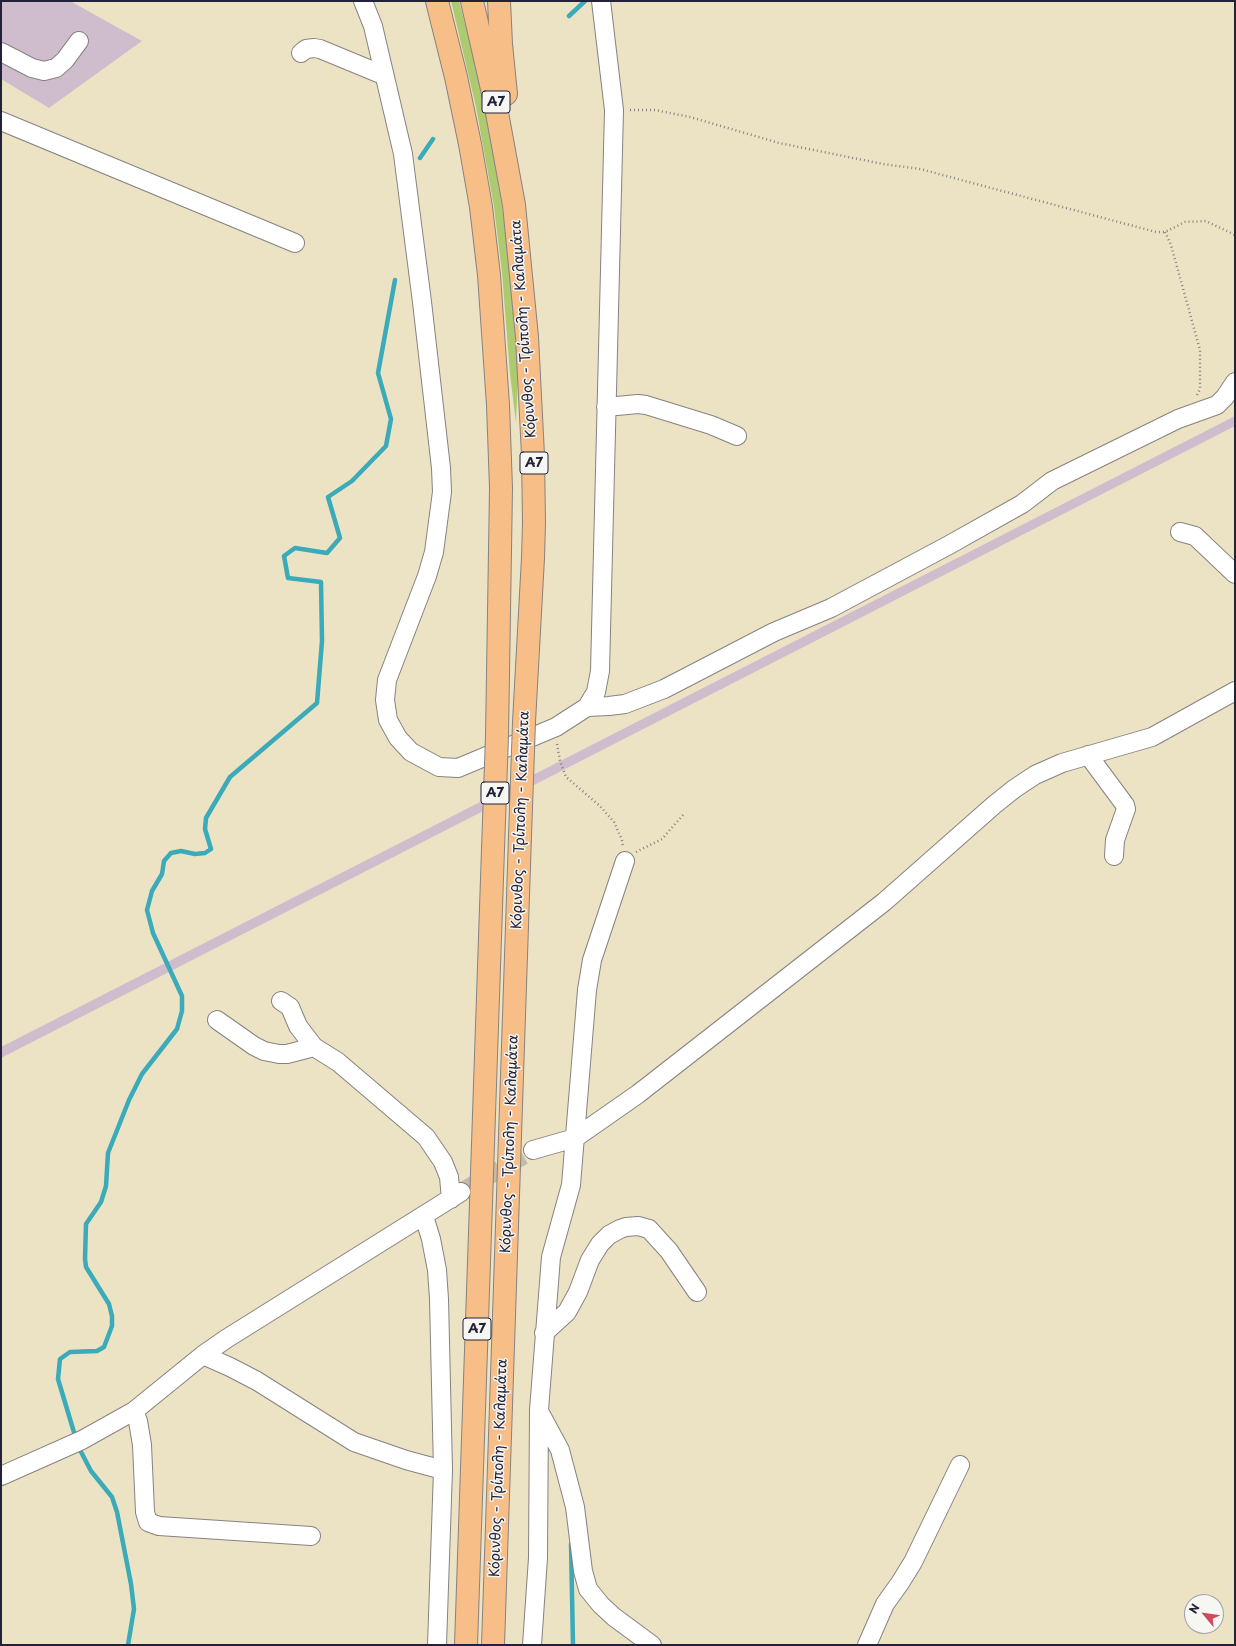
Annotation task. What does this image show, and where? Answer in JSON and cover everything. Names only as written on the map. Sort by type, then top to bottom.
[{"type":"highway","points":[[422,1],[463,109]]},
{"type":"highway","name":"Κόρινθος - Τρίπολη - Καλαμάτα","points":[[437,1],[463,109],[481,207],[489,275],[498,398],[501,495],[497,736],[466,1645]]},
{"type":"highway","name":"Κόρινθος - Τρίπολη - Καλαμάτα","points":[[472,1],[496,102],[514,204],[528,345],[533,455],[533,558],[524,722],[493,1645]]},
{"type":"highway","points":[[499,1],[501,44],[511,138],[514,204]]},
{"type":"street","points":[[363,1],[373,26],[402,154],[442,468],[442,492],[432,558],[387,680],[385,700],[388,720],[398,738],[411,752],[439,767],[458,768],[556,727],[587,707],[596,692],[600,671],[614,110],[601,1]]},
{"type":"street","points":[[1,52],[32,68],[44,71],[56,68],[65,60],[79,42]]},
{"type":"street","points":[[301,53],[306,49],[320,49],[383,75]]},
{"type":"street","points":[[1,120],[295,243]]},
{"type":"street","points":[[587,707],[625,704],[664,689],[774,632],[831,608],[1022,504],[1052,481],[1188,416],[1217,405],[1225,397],[1235,382]]},
{"type":"street","points":[[606,407],[638,404],[646,405],[711,424],[737,436]]},
{"type":"street","points":[[1180,532],[1195,536],[1235,574]]},
{"type":"street","points":[[533,1150],[575,1138],[638,1094],[884,902],[994,805],[1035,775],[1062,763],[1152,737],[1235,691]]},
{"type":"street","points":[[1088,755],[1125,804],[1126,809],[1115,840],[1114,856]]},
{"type":"street","points":[[532,1645],[538,1558],[539,1410],[551,1257],[571,1185],[586,990],[592,960],[625,861]]},
{"type":"street","points":[[1,1476],[82,1440],[134,1411],[203,1356],[281,1304],[456,1195],[443,1162],[426,1137],[338,1062],[314,1047],[298,1026],[290,1007],[281,1001]]},
{"type":"street","points":[[217,1020],[254,1046],[264,1051],[287,1054],[314,1047]]},
{"type":"street","points":[[424,1216],[431,1239],[437,1270],[440,1299],[443,1470],[437,1645]]},
{"type":"street","points":[[544,1333],[567,1312],[578,1292],[590,1260],[600,1244],[609,1235],[626,1227],[638,1226],[649,1229],[669,1250],[697,1292]]},
{"type":"street","points":[[203,1356],[230,1367],[257,1381],[354,1442],[406,1460],[443,1470]]},
{"type":"street","points":[[539,1410],[560,1450],[575,1506],[583,1571],[588,1589],[601,1605],[652,1645]]},
{"type":"street","points":[[134,1411],[139,1426],[142,1444],[145,1512],[148,1522],[159,1526],[311,1536]]},
{"type":"street","points":[[867,1645],[885,1604],[913,1562],[960,1465]]},
{"type":"path","points":[[614,110],[655,110],[690,117],[779,142],[883,164],[920,169],[1156,232],[1165,232],[1185,222],[1206,221],[1235,235]]},
{"type":"path","points":[[1165,232],[1171,245],[1200,350],[1200,389],[1188,416]]},
{"type":"path","points":[[556,727],[558,755],[566,777],[600,806],[614,822],[622,840],[625,861]]},
{"type":"path","points":[[625,861],[639,849],[662,839],[684,814]]},
{"type":"shaded area","points":[[1,1],[70,1],[142,41],[49,108],[1,79]]},
{"type":"shaded area","points":[[1235,416],[1235,426],[1,1058],[1,1047]]},
{"type":"green space","points":[[451,1],[459,1],[469,39],[484,105],[502,205],[510,272],[518,373],[516,423],[510,374],[502,273],[494,207],[476,107]]},
{"type":"waterway","points":[[569,16],[585,1]]},
{"type":"waterway","points":[[420,158],[433,139]]},
{"type":"waterway","points":[[76,1439],[58,1379],[60,1359],[70,1352],[97,1351],[104,1347],[112,1326],[112,1316],[109,1304],[86,1267],[86,1224],[101,1202],[106,1186],[108,1153],[129,1100],[142,1074],[177,1029],[182,1011],[182,996],[153,933],[147,910],[152,891],[162,874],[164,861],[171,853],[181,851],[195,854],[205,853],[211,849],[205,829],[206,818],[230,777],[317,703],[322,641],[321,582],[288,578],[284,556],[295,548],[327,553],[340,538],[328,497],[352,481],[386,446],[391,419],[378,373],[395,280]]},
{"type":"waterway","points":[[78,1446],[91,1471],[112,1497],[117,1512],[131,1584],[134,1609],[128,1645]]},
{"type":"waterway","points":[[571,1544],[573,1645]]},
{"type":"tunnel","points":[[461,1192],[533,1150]]}]
